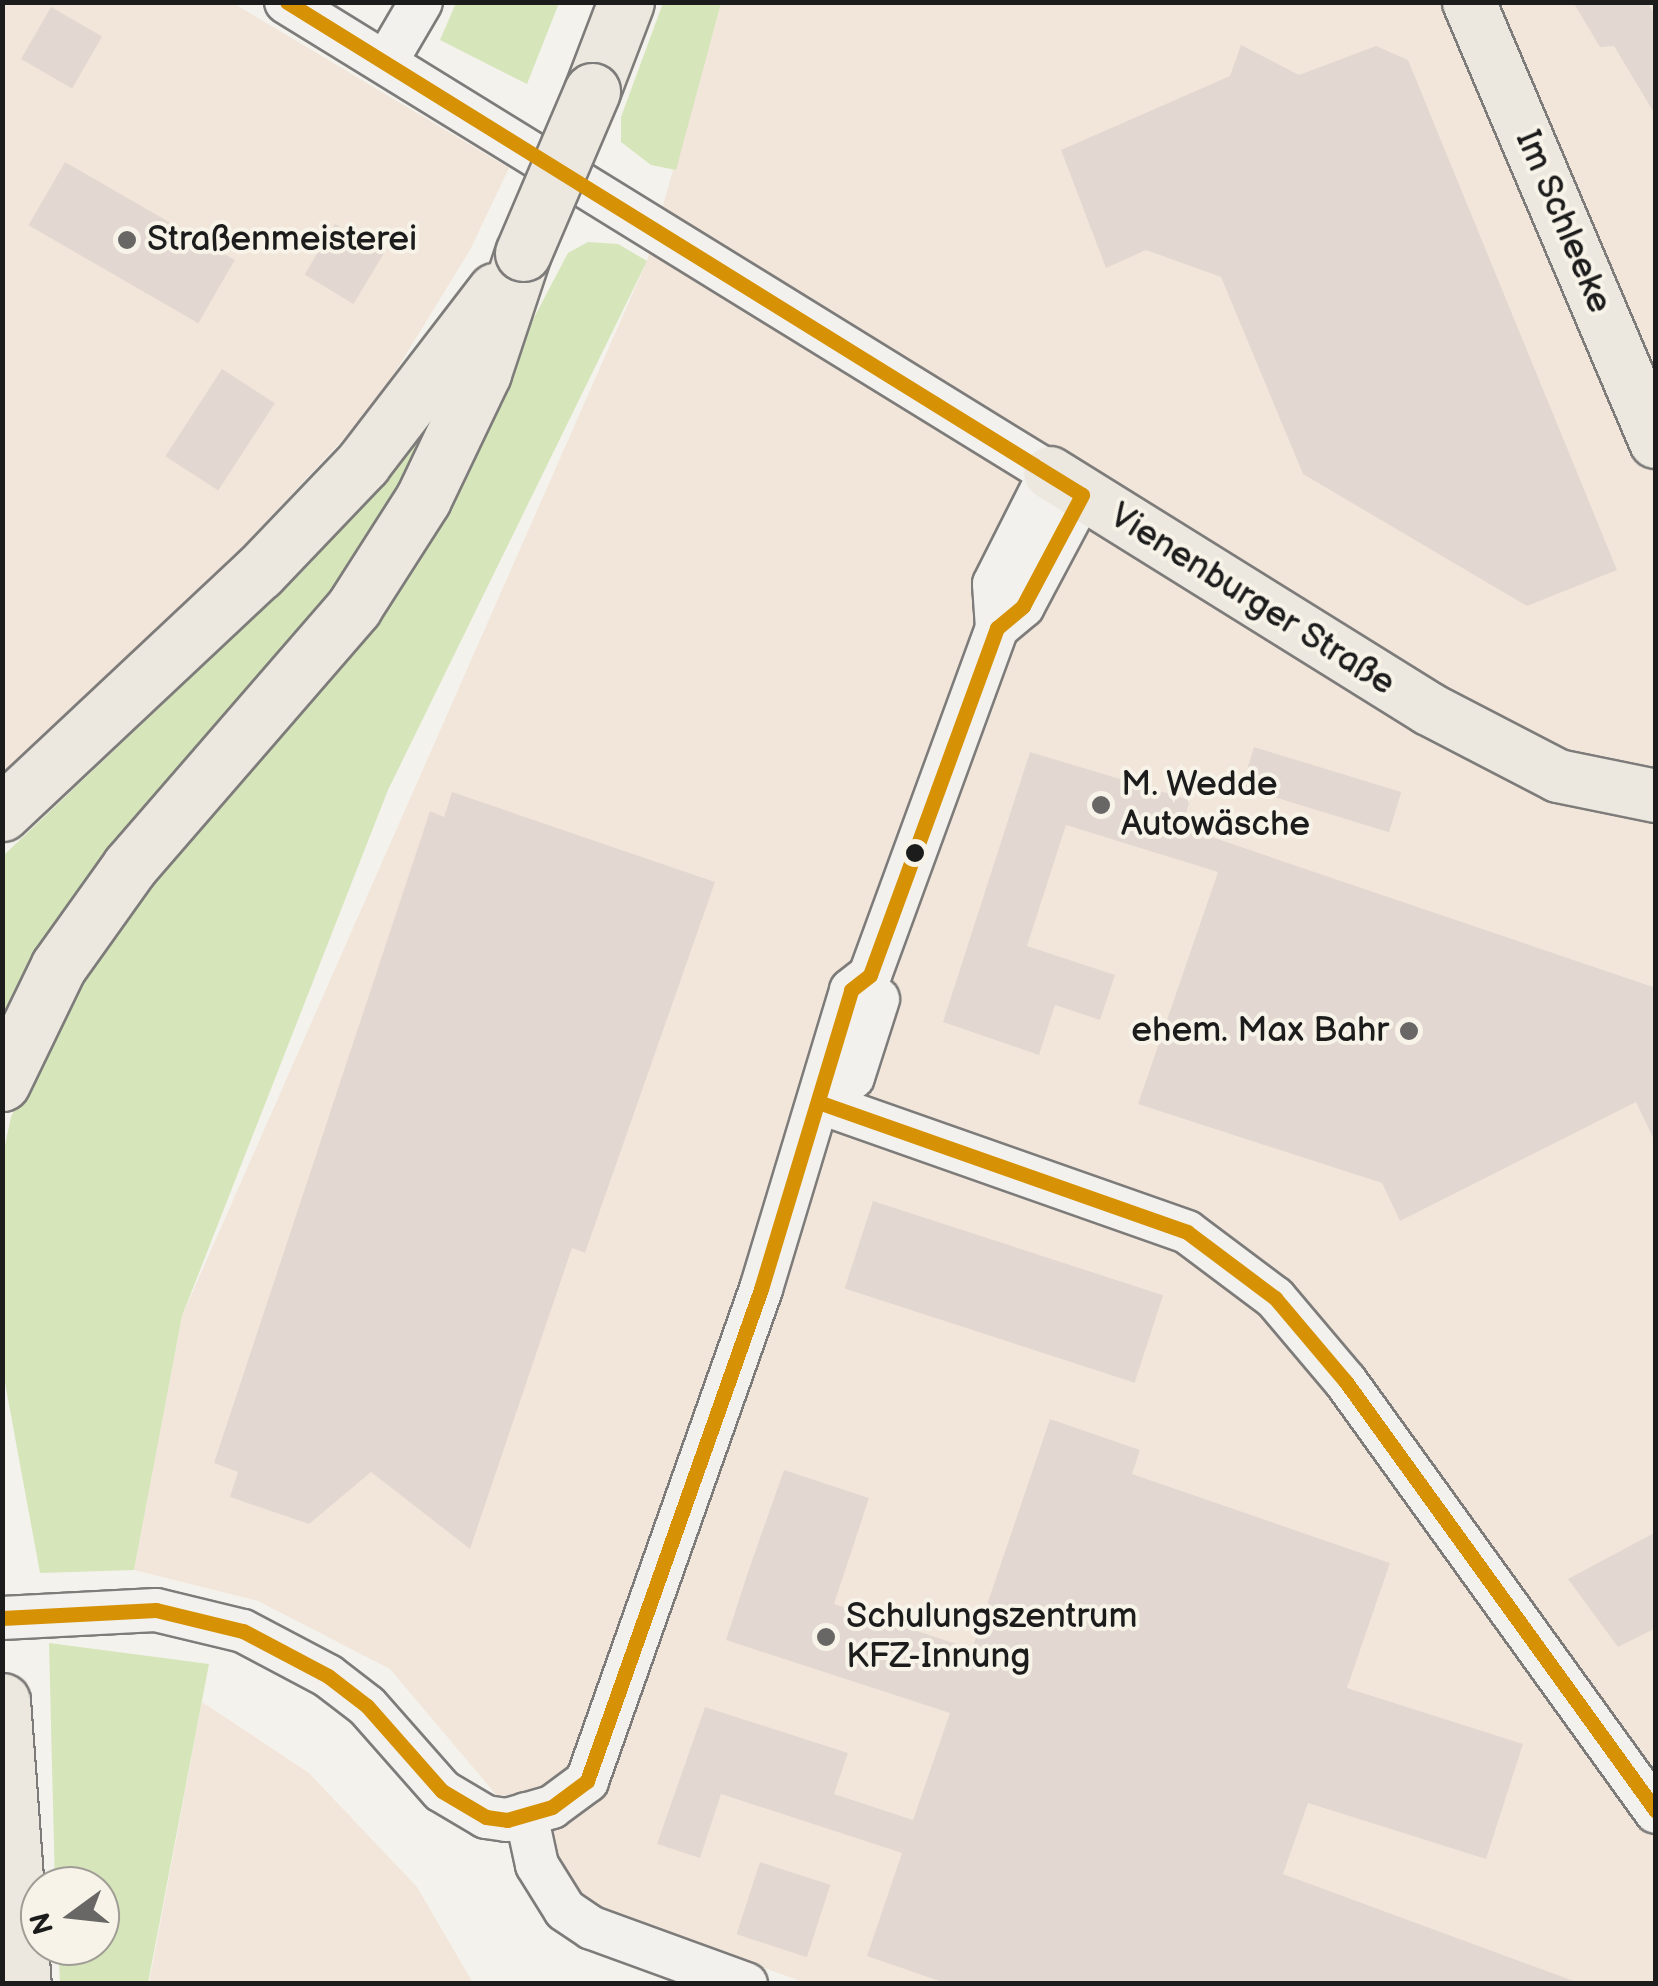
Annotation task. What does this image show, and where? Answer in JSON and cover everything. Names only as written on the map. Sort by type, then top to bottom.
[{"type":"highway","points":[[2,1082],[58,967],[130,866],[354,607],[423,499],[483,374],[524,252],[626,2]]},
{"type":"highway","points":[[2,813],[259,572],[363,463],[524,252]]},
{"type":"highway","points":[[2,1701],[23,1984]]},
{"type":"main road","name":"Im Schleeke","points":[[1470,2],[1656,442]]},
{"type":"main road","name":"Vienenburger Straße","points":[[1066,484],[1430,709],[1558,776],[1643,790]]},
{"type":"street","name":"Vienenburger Straße","points":[[286,2],[1066,484]]},
{"type":"street","points":[[386,62],[421,2]]},
{"type":"street","points":[[2,1618],[156,1610],[243,1631],[328,1676],[367,1706],[463,1808],[507,1820],[574,1792],[596,1767],[822,1104],[824,1067],[851,990],[870,975],[997,628],[1023,606],[1066,484]]},
{"type":"street","points":[[822,1104],[1187,1232],[1275,1298],[1346,1382],[1656,1812]]},
{"type":"street","points":[[526,1814],[537,1865],[565,1910],[592,1928],[746,1984]]},
{"type":"shaded area","points":[[3,3],[233,3],[509,168],[470,250],[375,405],[174,620],[3,774]]},
{"type":"shaded area","points":[[721,3],[1655,3],[1655,1983],[806,1983],[590,1906],[390,1669],[258,1601],[134,1570],[182,1316],[647,261]]},
{"type":"shaded area","points":[[202,1702],[309,1773],[417,1887],[473,1983],[149,1983]]},
{"type":"green space","points":[[456,3],[559,3],[527,84],[440,40]]},
{"type":"green space","points":[[663,3],[721,3],[676,170],[651,165],[621,142],[621,117]]},
{"type":"green space","points":[[588,242],[618,244],[647,261],[388,790],[182,1316],[134,1570],[40,1573],[3,1372],[2,1159],[11,1117],[61,1011],[169,865],[372,625],[568,253]]},
{"type":"green space","points":[[445,390],[444,426],[288,665],[76,893],[26,970],[3,1024],[3,856],[308,566],[386,475]]},
{"type":"green space","points":[[49,1643],[209,1664],[148,1983],[60,1983],[59,1966],[120,1966],[120,1866],[55,1866]]},
{"type":"building","points":[[1573,2],[1647,2],[1656,17],[1656,116],[1614,46],[1600,47]]},
{"type":"building","points":[[51,7],[102,36],[72,88],[21,59]]},
{"type":"building","points":[[1241,45],[1299,75],[1376,46],[1408,60],[1617,570],[1527,606],[1303,474],[1221,277],[1146,250],[1106,268],[1061,150],[1230,76]]},
{"type":"building","name":"Straßenmeisterei","points":[[65,162],[235,260],[198,323],[28,225]]},
{"type":"building","points":[[335,224],[384,253],[353,304],[305,275]]},
{"type":"building","points":[[222,369],[275,403],[218,491],[165,456]]},
{"type":"building","points":[[1254,747],[1401,792],[1389,832],[1242,787]]},
{"type":"building","name":"ehem. Max Bahr","points":[[1030,752],[1190,800],[1182,827],[1656,988],[1656,1144],[1636,1102],[1400,1221],[1382,1183],[1138,1104],[1218,872],[1066,825],[1027,946],[1115,975],[1100,1020],[1055,1005],[1039,1055],[943,1022]]},
{"type":"building","points":[[452,792],[715,882],[585,1253],[572,1248],[470,1549],[371,1472],[309,1524],[230,1497],[238,1472],[214,1463],[430,811],[444,817]]},
{"type":"building","points":[[873,1201],[1163,1295],[1135,1383],[845,1288]]},
{"type":"building","points":[[1050,1419],[1140,1450],[1132,1474],[1390,1563],[1347,1688],[1523,1744],[1486,1859],[1308,1803],[1283,1874],[1582,1984],[948,1984],[867,1956],[902,1853],[721,1794],[700,1858],[657,1844],[705,1707],[848,1753],[834,1794],[913,1820],[950,1713],[726,1640],[747,1575],[784,1470],[869,1498],[834,1604],[972,1649]]},
{"type":"building","points":[[1656,1532],[1656,1628],[1618,1647],[1568,1579]]},
{"type":"building","points":[[760,1862],[830,1885],[807,1957],[737,1934]]},
{"type":"transit line","points":[[287,2],[1082,495]]},
{"type":"transit line","points":[[2,1618],[156,1610],[243,1631],[328,1676],[367,1706],[442,1791],[486,1817],[507,1820],[552,1807],[587,1781],[761,1289],[851,990],[870,975],[997,628],[1023,606],[1082,495]]},
{"type":"transit line","points":[[821,1103],[1187,1232],[1275,1298],[1346,1382],[1656,1811]]},
{"type":"place","name":"Straßenmeisterei","points":[[127,240]]},
{"type":"place","name":"M. Wedde Autowäsche","points":[[1101,805]]},
{"type":"place","name":"ehem. Max Bahr","points":[[1409,1031]]},
{"type":"place","name":"Schulungszentrum KFZ-Innung","points":[[826,1637]]}]
